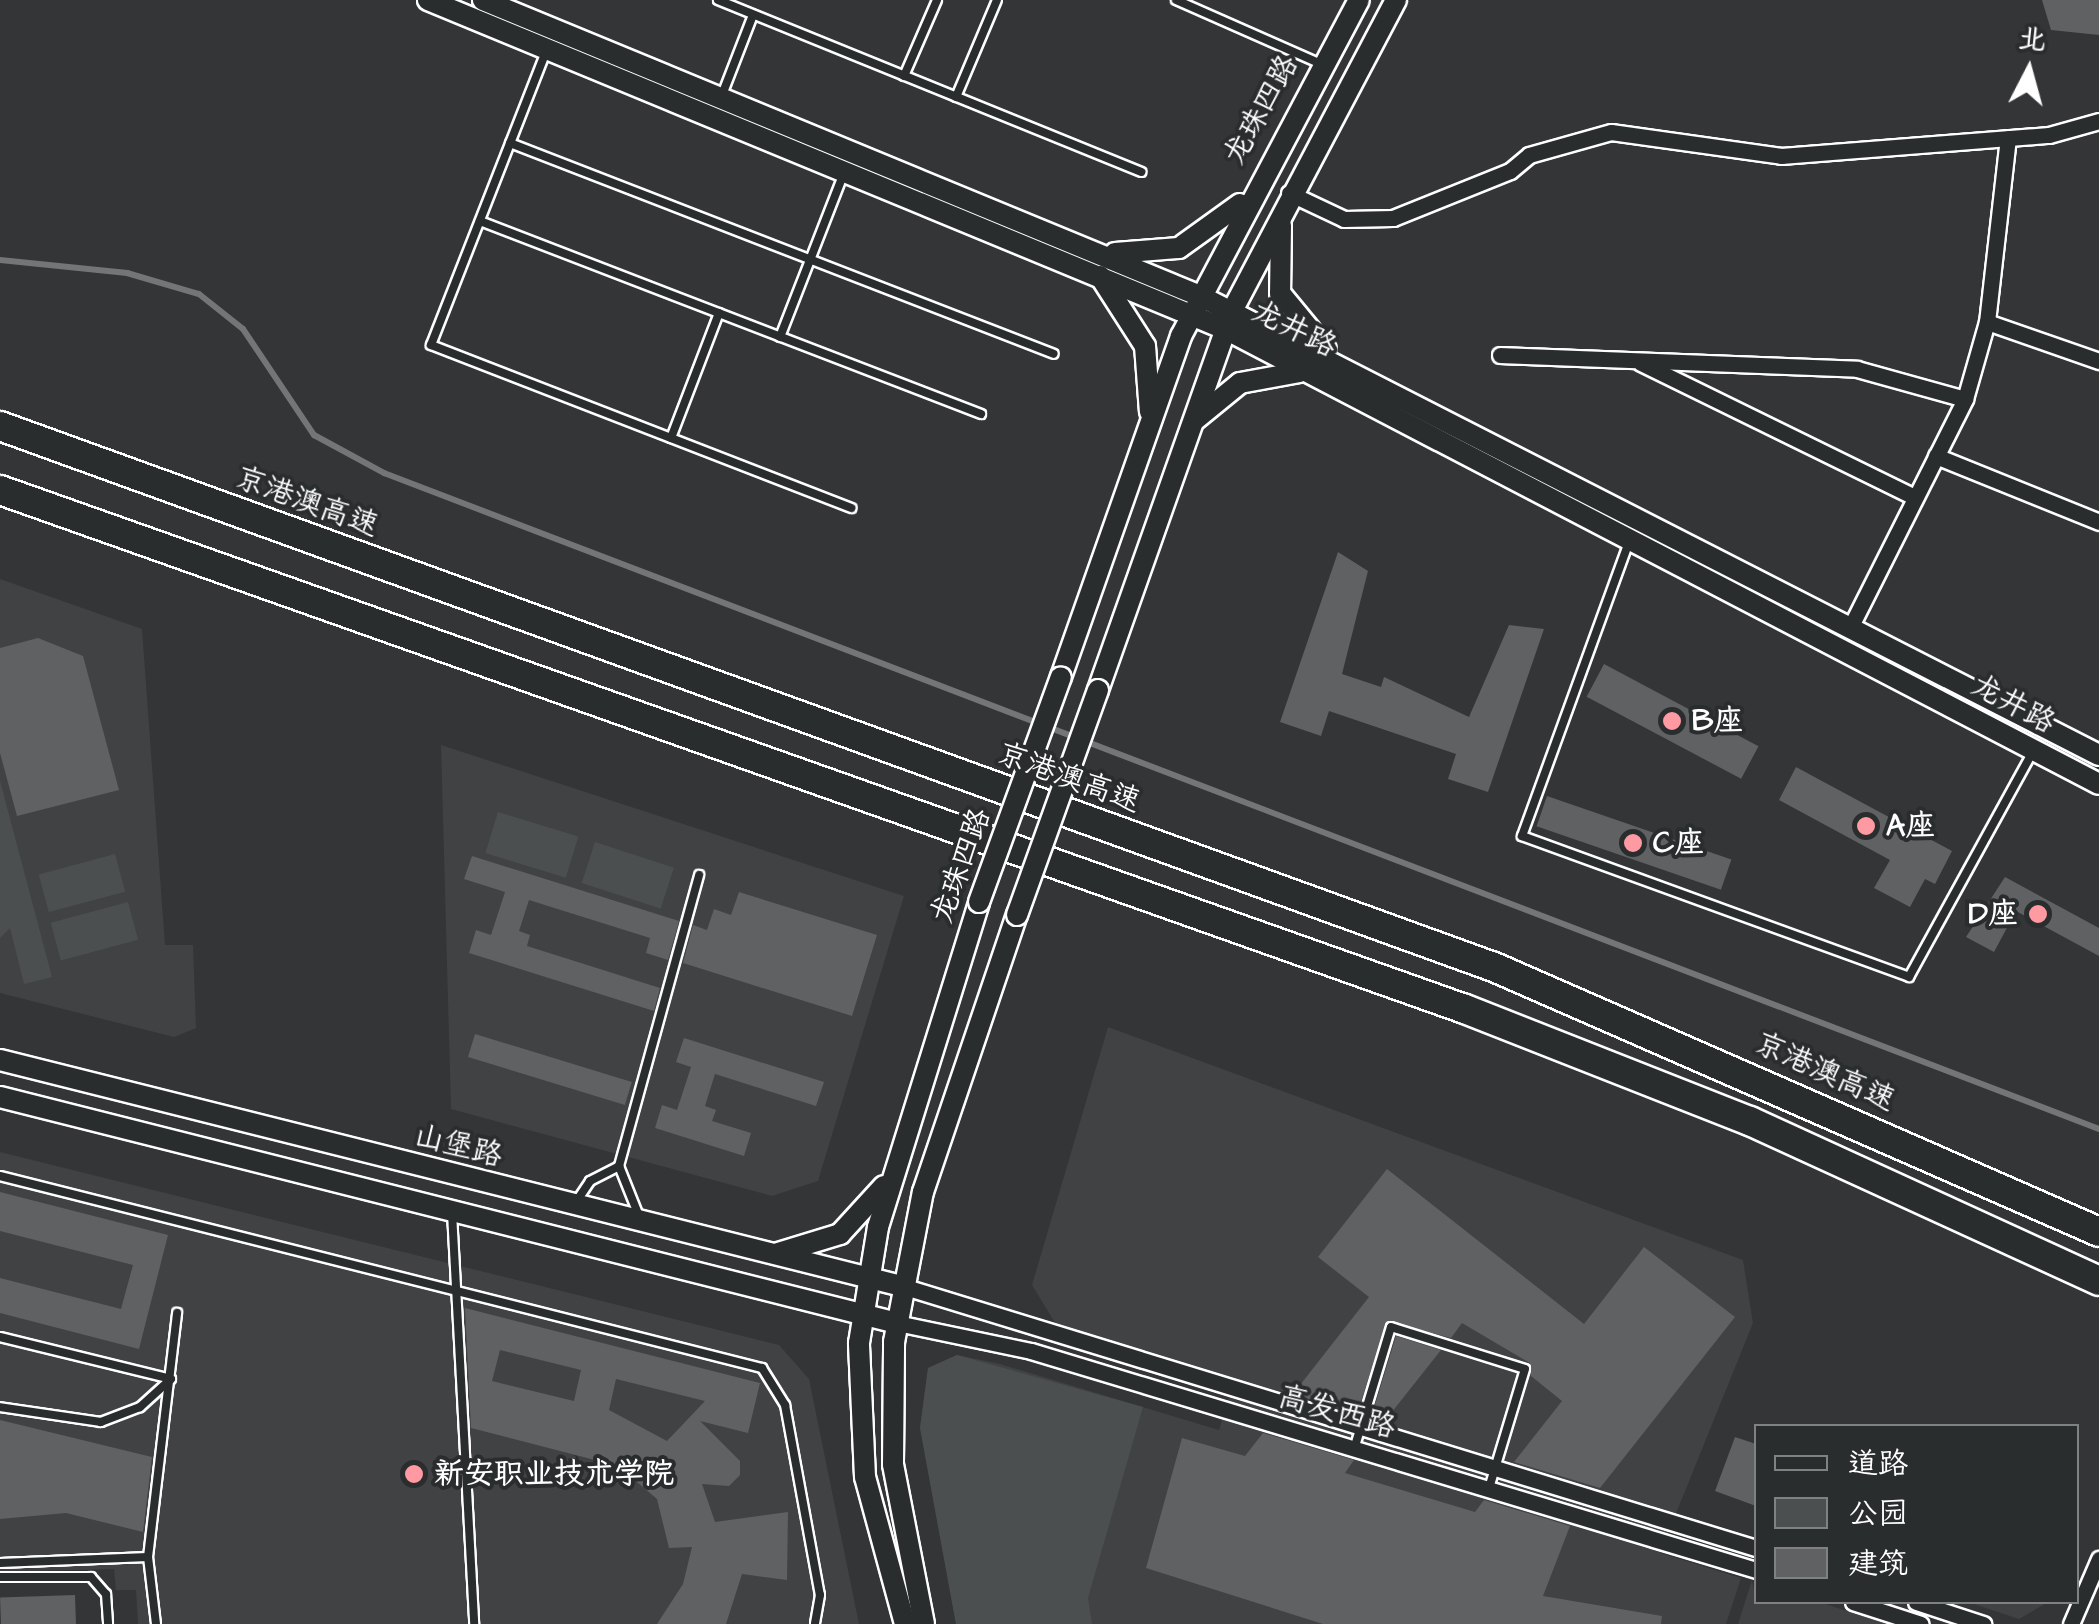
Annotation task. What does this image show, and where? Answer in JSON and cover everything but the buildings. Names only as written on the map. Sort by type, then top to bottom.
[{"type":"highway","points":[[0,406],[254,498],[325,543]]},
{"type":"highway","name":"京港澳高速","points":[[0,426],[1494,968],[2099,1232]]},
{"type":"highway","points":[[0,490],[1465,1009],[1750,1121],[2099,1280]]},
{"type":"main road","name":"龙井路","points":[[428,0],[845,170],[1098,262]]},
{"type":"main road","name":"龙井路","points":[[483,0],[722,95],[1229,320],[1852,624],[2099,755]]},
{"type":"main road","name":"龙珠四路","points":[[924,1624],[892,1464],[897,1323],[902,1286],[945,1116],[1229,320],[1290,193],[1396,0]]},
{"type":"main road","name":"龙珠四路","points":[[905,1624],[864,1477],[863,1316],[868,1278],[896,1162],[979,902],[1150,415],[1196,305],[1249,195],[1355,4]]},
{"type":"main road","points":[[1290,193],[1278,244],[1280,293],[1345,376]]},
{"type":"main road","points":[[1150,415],[1142,336],[1098,262],[1179,248],[1249,195]]},
{"type":"main road","points":[[1185,439],[1210,403],[1252,378],[1281,368],[1345,376]]},
{"type":"main road","name":"龙井路","points":[[1345,376],[1631,537],[2099,784]]},
{"type":"main road","name":"山堡路","points":[[0,1060],[902,1286]]},
{"type":"main road","points":[[0,1096],[897,1323]]},
{"type":"main road","points":[[761,1253],[840,1234],[876,1200],[896,1162]]},
{"type":"street","points":[[1290,193],[1344,219],[1393,218],[1510,172],[1528,155],[1611,132],[1781,156],[2008,138],[2099,121]]},
{"type":"street","points":[[1852,624],[1965,398],[1987,322],[2008,138]]},
{"type":"street","points":[[1987,322],[2099,362]]},
{"type":"street","points":[[1500,355],[1857,369],[1965,398]]},
{"type":"street","points":[[1636,360],[1916,497]]},
{"type":"street","points":[[1936,456],[2099,522]]},
{"type":"street","name":"高发西路","points":[[902,1286],[1496,1463],[1754,1547]]},
{"type":"street","name":"高发西路","points":[[897,1323],[1032,1351],[1490,1485],[1754,1569]]},
{"type":"street","points":[[2071,1624],[2099,1559]]},
{"type":"street","points":[[1858,1604],[1921,1624]]},
{"type":"street","points":[[1922,1604],[1983,1624]]},
{"type":"lane","points":[[718,0],[1141,172]]},
{"type":"lane","points":[[904,76],[937,0]]},
{"type":"lane","points":[[956,97],[996,0]]},
{"type":"lane","points":[[1176,0],[1320,64]]},
{"type":"lane","points":[[722,95],[754,14]]},
{"type":"lane","points":[[547,50],[431,345],[851,508]]},
{"type":"lane","points":[[510,143],[1054,354]]},
{"type":"lane","points":[[780,337],[845,170]]},
{"type":"lane","points":[[480,221],[981,414]]},
{"type":"lane","points":[[670,438],[719,313]]},
{"type":"lane","points":[[1631,537],[1522,836],[1909,977],[2035,749]]},
{"type":"lane","points":[[639,1222],[639,1199],[619,1166],[700,875]]},
{"type":"lane","points":[[573,1206],[590,1180],[619,1166]]},
{"type":"lane","points":[[0,1176],[456,1289],[774,1378],[819,1586],[815,1624]]},
{"type":"lane","points":[[452,1213],[474,1624]]},
{"type":"lane","points":[[156,1624],[148,1557],[177,1313]]},
{"type":"lane","points":[[1356,1446],[1391,1327],[1525,1369],[1490,1485]]},
{"type":"lane","points":[[0,1336],[172,1379]]},
{"type":"lane","points":[[0,1407],[101,1422],[140,1407],[172,1379]]},
{"type":"lane","points":[[0,1562],[148,1557]]},
{"type":"lane","points":[[0,1577],[91,1577],[106,1594],[108,1624]]},
{"type":"shaded area","points":[[0,579],[142,629],[165,945],[193,945],[196,1028],[174,1037],[0,993]]},
{"type":"shaded area","points":[[441,745],[904,896],[818,1181],[772,1196],[451,1109]]},
{"type":"shaded area","points":[[1108,1027],[1743,1260],[1753,1323],[1660,1553],[1741,1578],[1726,1624],[956,1624],[920,1428],[928,1368],[957,1355],[1000,1364],[1219,1430],[1234,1381],[1057,1326],[1032,1285]]},
{"type":"shaded area","name":"新安职业技术学院","points":[[0,1152],[779,1345],[809,1379],[859,1624],[138,1624],[136,1590],[116,1590],[114,1569],[0,1572]]},
{"type":"shaded area","points":[[1752,1580],[1754,1604],[1825,1604],[1887,1624],[1738,1624]]},
{"type":"shaded area","points":[[1974,1604],[2045,1604],[2019,1619]]},
{"type":"green space","points":[[0,781],[52,977],[24,984],[10,928],[0,938]]},
{"type":"green space","points":[[498,812],[578,837],[566,878],[485,853]]},
{"type":"green space","points":[[595,842],[674,868],[661,909],[582,883]]},
{"type":"green space","points":[[115,854],[125,892],[49,912],[39,874]]},
{"type":"green space","points":[[128,902],[138,940],[61,960],[51,923]]},
{"type":"green space","points":[[957,1355],[1143,1407],[1088,1598],[1092,1624],[956,1624],[920,1428],[928,1368]]},
{"type":"waterway","points":[[0,260],[127,273],[199,294],[243,329],[314,435],[384,473],[2099,1129]]},
{"type":"place","name":"B座","points":[[1672,721]]},
{"type":"place","name":"A座","points":[[1866,826]]},
{"type":"place","name":"C座","points":[[1633,843]]},
{"type":"place","name":"D座","points":[[2038,914]]},
{"type":"place","name":"新安职业技术学院","points":[[414,1474]]}]
